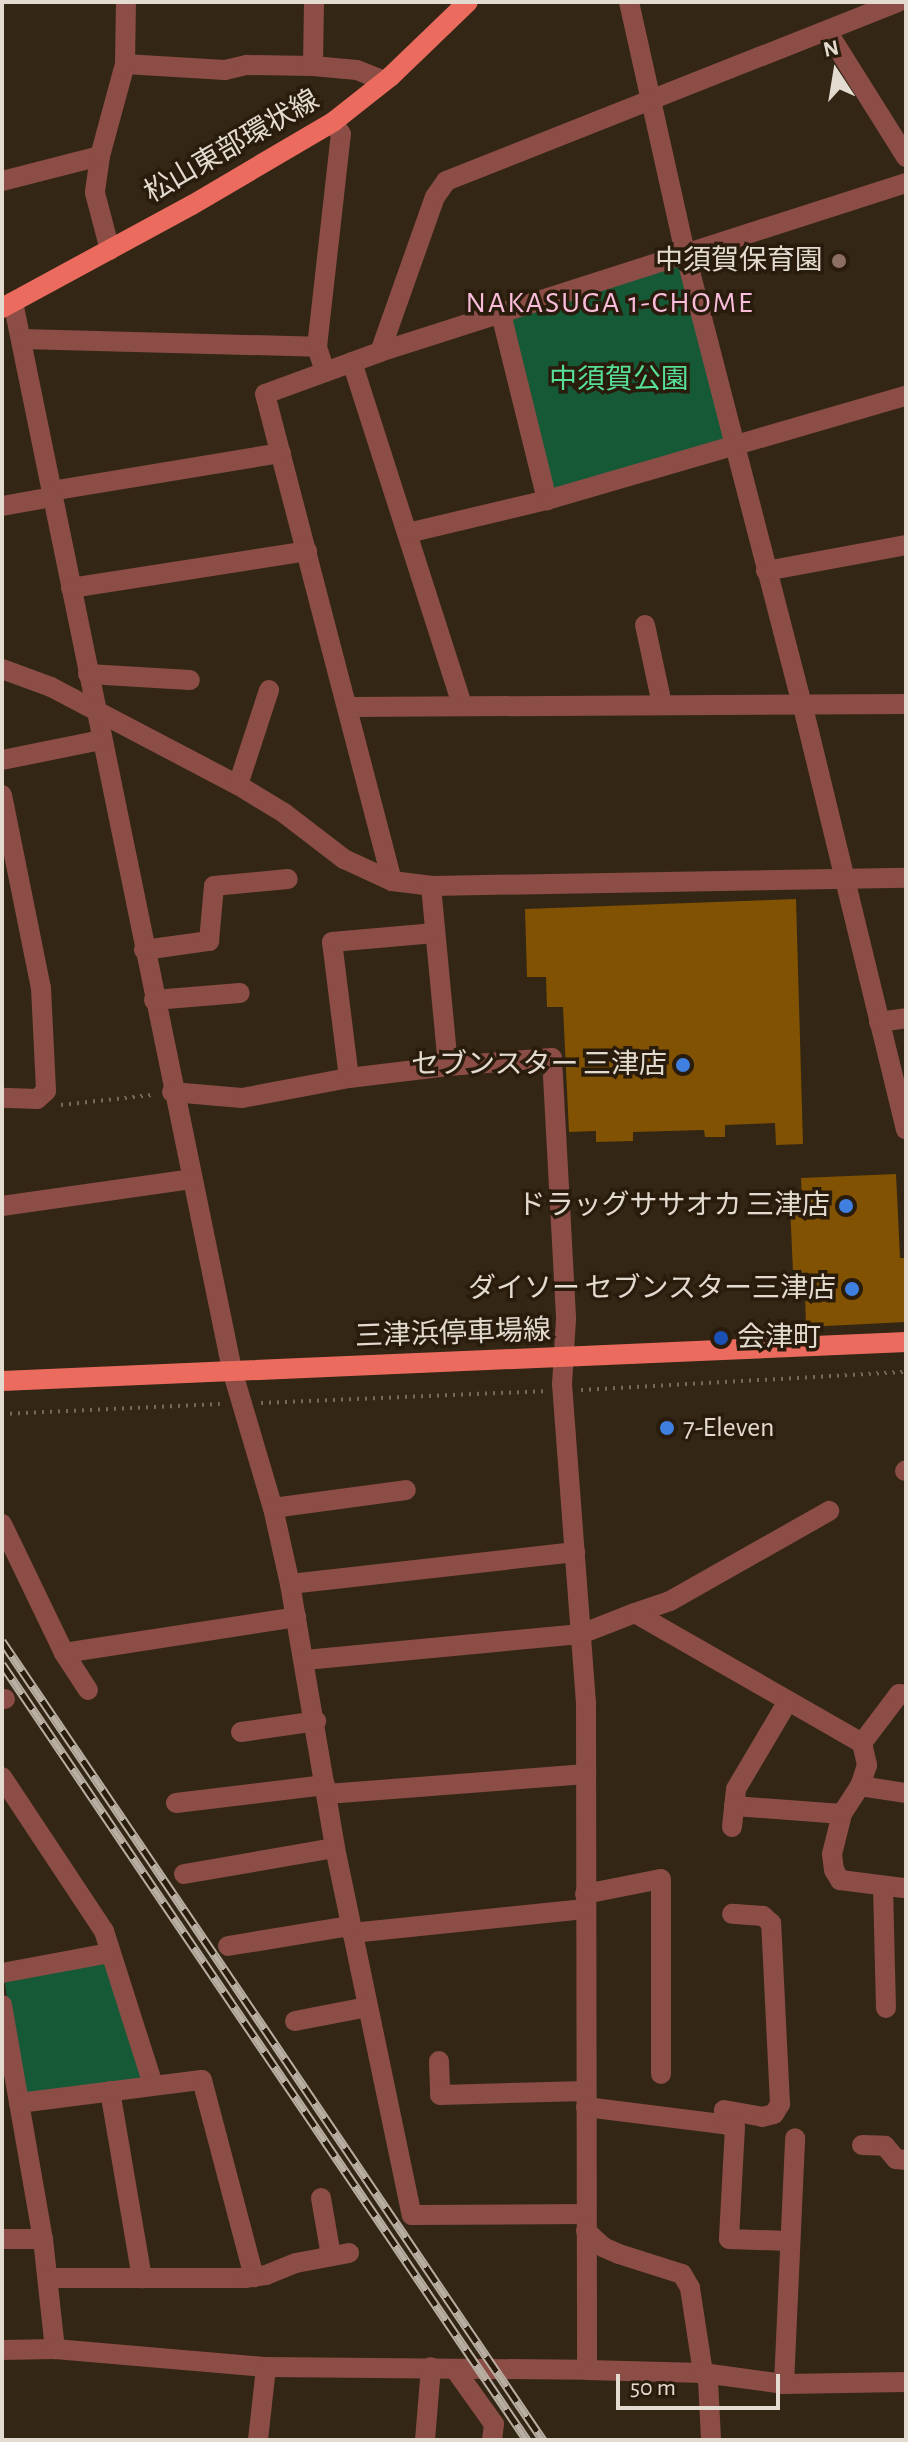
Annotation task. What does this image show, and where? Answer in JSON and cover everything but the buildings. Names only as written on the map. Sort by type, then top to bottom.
[{"type":"main road","name":"松山東部環状線","points":[[8,305],[333,122],[384,81],[468,2]]},
{"type":"main road","name":"三津浜停車場線","points":[[2,1381],[906,1342]]},
{"type":"street","points":[[110,250],[95,193],[100,156],[125,64],[126,2]]},
{"type":"street","points":[[313,66],[314,2]]},
{"type":"street","points":[[629,2],[686,256],[802,703],[906,1129]]},
{"type":"street","points":[[380,352],[435,197],[446,181],[651,97],[897,2]]},
{"type":"street","points":[[827,31],[906,157]]},
{"type":"street","points":[[125,64],[225,70],[247,65],[313,66],[357,70],[384,81]]},
{"type":"street","points":[[325,372],[317,347],[341,134],[333,122]]},
{"type":"street","points":[[3,174],[100,156]]},
{"type":"street","points":[[392,881],[265,394],[380,352],[906,183]]},
{"type":"street","points":[[8,305],[21,339],[172,1092],[232,1370],[273,1508],[290,1584],[316,1721],[335,1848],[412,2215],[586,2222]]},
{"type":"street","points":[[501,314],[547,500]]},
{"type":"street","points":[[21,339],[317,347]]},
{"type":"street","points":[[352,362],[462,705]]},
{"type":"street","points":[[408,533],[547,500],[737,448],[906,396]]},
{"type":"street","points":[[2,506],[52,494],[281,453]]},
{"type":"street","points":[[766,571],[906,545]]},
{"type":"street","points":[[71,588],[307,551]]},
{"type":"street","points":[[645,625],[662,704]]},
{"type":"street","points":[[2,669],[51,687],[238,785],[284,813],[344,859],[392,881],[431,886],[842,876],[906,878]]},
{"type":"street","points":[[88,674],[190,680]]},
{"type":"street","points":[[238,785],[269,690]]},
{"type":"street","points":[[348,707],[906,704]]},
{"type":"street","points":[[2,760],[101,740]]},
{"type":"street","points":[[2,795],[41,988],[46,1091],[43,1096],[2,1098]]},
{"type":"street","points":[[144,950],[209,941],[214,886],[288,879]]},
{"type":"street","points":[[431,886],[448,1066]]},
{"type":"street","points":[[349,1078],[332,942],[435,933]]},
{"type":"street","points":[[154,1000],[240,993]]},
{"type":"street","points":[[879,1022],[906,1018]]},
{"type":"street","points":[[172,1092],[242,1098],[349,1078],[552,1058],[566,1319],[563,1391],[581,1634],[586,1774],[587,2370]]},
{"type":"street","points":[[2,1206],[191,1179]]},
{"type":"street","points":[[273,1508],[406,1490]]},
{"type":"street","points":[[305,1660],[581,1634],[670,1601],[829,1511]]},
{"type":"street","points":[[2,1524],[64,1653],[88,1690]]},
{"type":"street","points":[[290,1584],[575,1552]]},
{"type":"street","points":[[635,1613],[862,1743],[867,1765],[860,1786],[842,1814],[832,1854],[834,1870],[840,1880],[893,1887],[892,1995]]},
{"type":"street","points":[[64,1653],[296,1617]]},
{"type":"street","points":[[862,1743],[899,1694],[906,1695]]},
{"type":"street","points":[[788,1701],[736,1789],[733,1817],[842,1814]]},
{"type":"street","points":[[241,1732],[316,1721]]},
{"type":"street","points":[[176,1803],[586,1774]]},
{"type":"street","points":[[2,1777],[104,1931],[153,2085]]},
{"type":"street","points":[[860,1786],[906,1793]]},
{"type":"street","points":[[184,1874],[335,1848]]},
{"type":"street","points":[[228,1946],[585,1901],[661,1879],[661,2074]]},
{"type":"street","points":[[439,2061],[440,2095],[586,2099],[724,2110],[762,2117],[774,2114],[780,2104],[771,1923],[763,1916],[732,1914]]},
{"type":"street","points":[[2,1973],[110,1953]]},
{"type":"street","points":[[2,2005],[43,2239],[55,2349]]},
{"type":"street","points":[[295,2021],[367,2007]]},
{"type":"street","points":[[19,2103],[202,2080],[254,2277]]},
{"type":"street","points":[[110,2091],[142,2278]]},
{"type":"street","points":[[724,2110],[735,2127],[729,2239],[790,2241]]},
{"type":"street","points":[[784,2384],[795,2138]]},
{"type":"street","points":[[862,2145],[885,2146],[896,2159],[906,2160]]},
{"type":"street","points":[[49,2278],[254,2277],[296,2263],[340,2254],[321,2198]]},
{"type":"street","points":[[586,2222],[603,2247],[682,2274],[690,2288],[703,2373],[708,2380],[711,2440]]},
{"type":"street","points":[[2,2239],[43,2239]]},
{"type":"street","points":[[2,2350],[55,2349],[266,2367],[703,2373],[784,2384],[906,2382]]},
{"type":"street","points":[[258,2440],[266,2367]]},
{"type":"street","points":[[425,2440],[431,2367]]},
{"type":"street","points":[[456,2371],[494,2424],[492,2440]]},
{"type":"path","points":[[43,1096],[50,1106],[172,1092]]},
{"type":"path","points":[[2,1414],[563,1391],[906,1372]]},
{"type":"green space","name":"中須賀公園","points":[[688,263],[729,444],[552,491],[508,320]]},
{"type":"green space","points":[[105,1958],[145,2080],[22,2095],[4,1977]]},
{"type":"railway","points":[[2,1641],[543,2440]]},
{"type":"railway","points":[[2,1664],[527,2440]]},
{"type":"place","name":"中須賀保育園","points":[[839,261]]},
{"type":"place","name":"セブンスター 三津店","points":[[683,1065]]},
{"type":"place","name":"ドラッグササオカ 三津店","points":[[846,1206]]},
{"type":"place","name":"ダイソー セブンスター三津店","points":[[852,1289]]},
{"type":"place","name":"会津町","points":[[721,1338]]},
{"type":"place","name":"7-Eleven","points":[[667,1428]]},
{"type":"district","name":"NAKASUGA 1-CHOME","points":[[610,303]]}]
